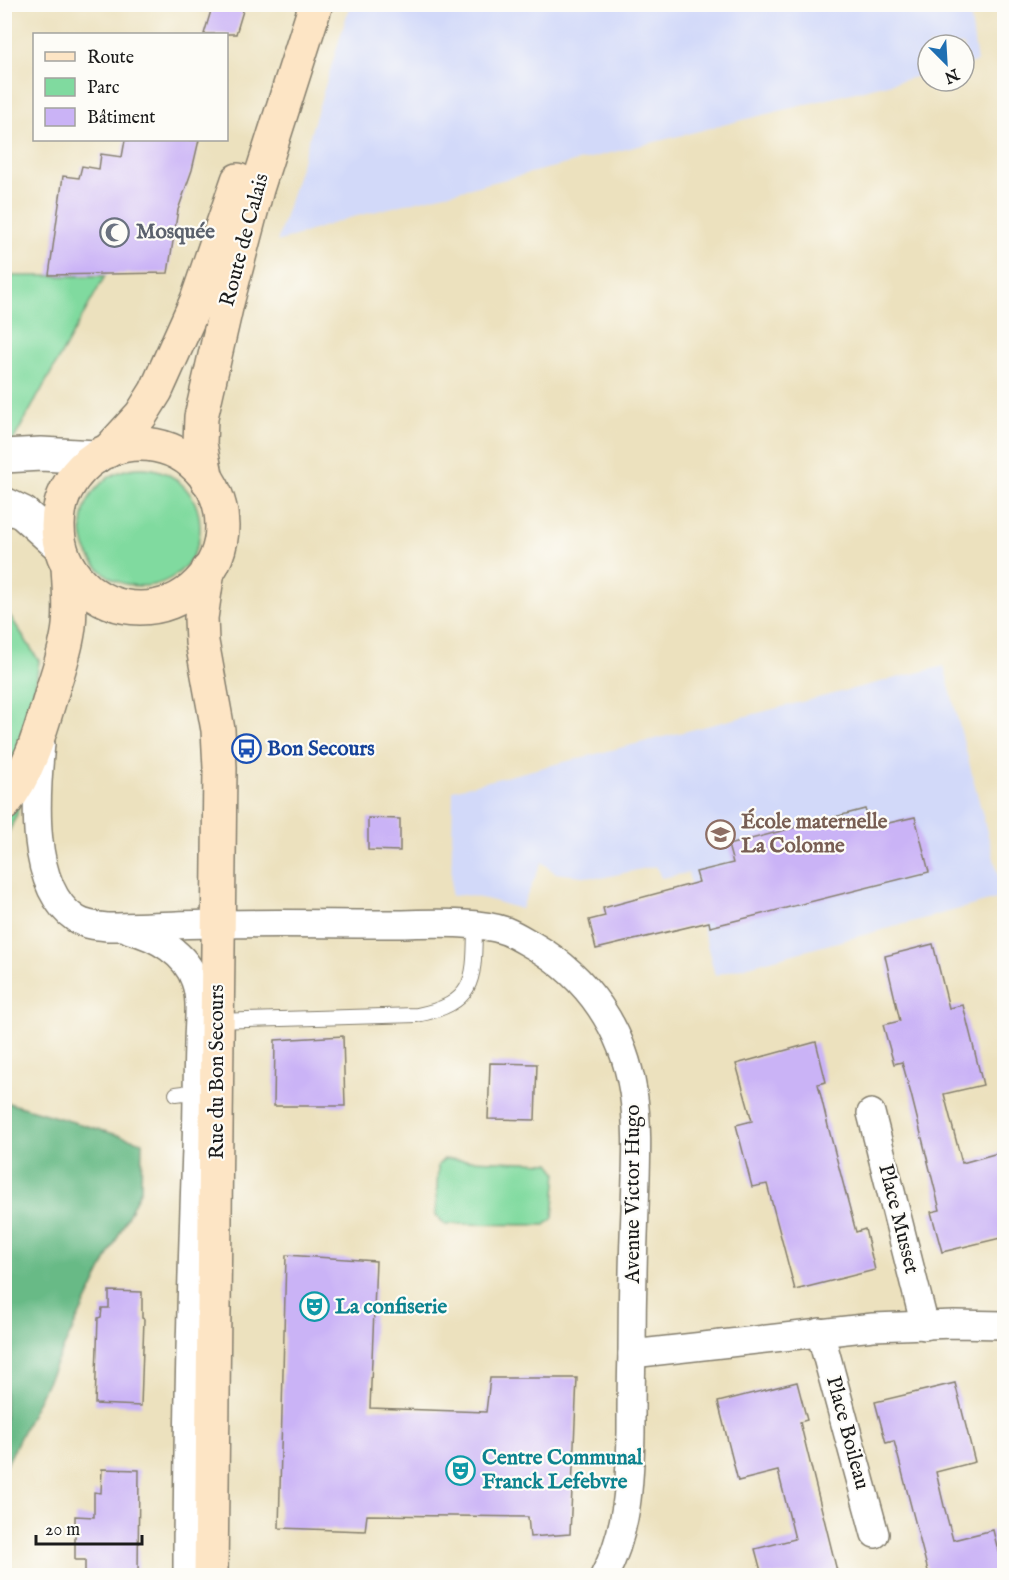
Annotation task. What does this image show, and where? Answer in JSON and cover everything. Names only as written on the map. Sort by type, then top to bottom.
[{"type":"main road","name":"Route de Calais","points":[[102,454],[134,423],[148,404],[175,351],[225,221],[295,4]]},
{"type":"main road","name":"Route de Calais","points":[[207,480],[200,444],[201,417],[227,303],[257,189],[316,4]]},
{"type":"main road","points":[[4,804],[21,780],[44,719],[67,640],[70,612],[58,522],[63,500],[73,479],[84,467],[102,454],[132,445],[158,447],[174,452],[189,461],[207,480],[217,500],[222,523],[216,556],[197,585],[182,596],[156,607],[128,607],[93,594],[79,582],[64,556]]},
{"type":"main road","name":"Rue du Bon Secours","points":[[208,570],[201,618],[202,642],[219,740],[218,924],[208,1022],[196,1092],[211,1575]]},
{"type":"street","points":[[4,456],[102,454]]},
{"type":"street","points":[[4,504],[23,513],[64,556]]},
{"type":"street","points":[[44,719],[36,813],[45,873],[62,906],[76,919],[91,925],[117,927]]},
{"type":"street","name":"Avenue Victor Hugo","points":[[117,927],[218,924],[475,926],[506,931],[542,951],[578,979],[589,991],[613,1027],[627,1065],[633,1089],[637,1141],[632,1282],[630,1465],[627,1507],[616,1550],[604,1575]]},
{"type":"street","name":"Rue du Bon Secours","points":[[117,927],[154,939],[177,954],[195,980],[208,1022]]},
{"type":"street","name":"Rue du Bon Secours","points":[[188,1575],[189,1366],[196,1092]]},
{"type":"street","name":"Place Musset","points":[[872,1113],[925,1326]]},
{"type":"street","points":[[632,1354],[873,1327],[1005,1325]]},
{"type":"street","name":"Place Boileau","points":[[820,1332],[875,1534]]},
{"type":"lane","points":[[208,1022],[417,1015],[436,1012],[458,999],[468,988],[474,964],[475,926]]},
{"type":"shaded area","points":[[350,5],[969,5],[973,33],[916,33],[916,77],[349,218],[277,242]]},
{"type":"shaded area","name":"École maternelle La Colonne","points":[[944,666],[1004,897],[715,975],[688,873],[661,878],[656,866],[601,878],[555,873],[542,862],[521,909],[486,899],[464,895],[451,896],[453,790]]},
{"type":"green space","points":[[5,276],[105,276],[5,455]]},
{"type":"green space","points":[[141,468],[164,472],[183,485],[196,504],[200,527],[196,550],[183,569],[164,582],[141,586],[118,582],[99,569],[86,550],[82,527],[86,504],[99,485],[118,472]]},
{"type":"green space","points":[[5,608],[39,661],[17,814],[5,840]]},
{"type":"green space","points":[[5,1102],[142,1142],[141,1189],[5,1468]]},
{"type":"green space","points":[[444,1159],[550,1163],[557,1172],[553,1218],[545,1225],[444,1224],[436,1215],[438,1165]]},
{"type":"building","points":[[213,4],[245,4],[236,34],[204,33]]},
{"type":"building","points":[[125,141],[199,141],[192,170],[178,210],[168,273],[49,275],[63,176],[79,178],[82,166],[99,169],[101,154],[122,157]]},
{"type":"building","points":[[865,809],[871,827],[915,817],[929,872],[710,927],[709,922],[596,949],[589,920],[605,916],[603,908],[699,882],[696,872],[733,863],[728,845]]},
{"type":"building","points":[[368,818],[400,819],[400,851],[368,850]]},
{"type":"building","points":[[933,944],[949,1008],[963,1005],[983,1085],[944,1094],[962,1163],[1005,1151],[1005,1237],[942,1252],[931,1212],[940,1210],[911,1094],[902,1062],[894,1064],[883,1025],[900,1021],[885,956]]},
{"type":"building","points":[[343,1036],[345,1106],[274,1106],[275,1040]]},
{"type":"building","points":[[816,1042],[826,1082],[818,1084],[828,1126],[856,1232],[865,1229],[875,1270],[795,1290],[767,1184],[752,1187],[736,1125],[752,1121],[736,1064]]},
{"type":"building","points":[[490,1063],[537,1064],[535,1120],[488,1119]]},
{"type":"building","points":[[286,1255],[376,1261],[370,1408],[486,1412],[490,1378],[577,1378],[570,1534],[530,1537],[528,1517],[367,1515],[365,1531],[279,1528]]},
{"type":"building","points":[[109,1291],[142,1292],[142,1318],[144,1319],[141,1406],[95,1404],[98,1318],[101,1317],[102,1308],[109,1308]]},
{"type":"building","points":[[797,1382],[807,1420],[800,1422],[838,1575],[762,1575],[755,1549],[795,1539],[778,1471],[738,1481],[718,1402]]},
{"type":"building","points":[[955,1383],[975,1462],[936,1472],[944,1506],[953,1540],[993,1530],[1004,1575],[929,1575],[894,1441],[886,1443],[875,1402]]},
{"type":"building","points":[[102,1469],[139,1470],[138,1575],[85,1575],[85,1560],[75,1560],[75,1516],[94,1517],[94,1492],[101,1493]]},
{"type":"place","name":"Mosquée","points":[[115,232]]},
{"type":"place","name":"Bon Secours","points":[[246,749]]},
{"type":"place","name":"École maternelle La Colonne","points":[[720,834]]},
{"type":"place","name":"La confiserie","points":[[314,1307]]},
{"type":"place","name":"Centre Communal Franck Lefebvre","points":[[461,1470]]}]
